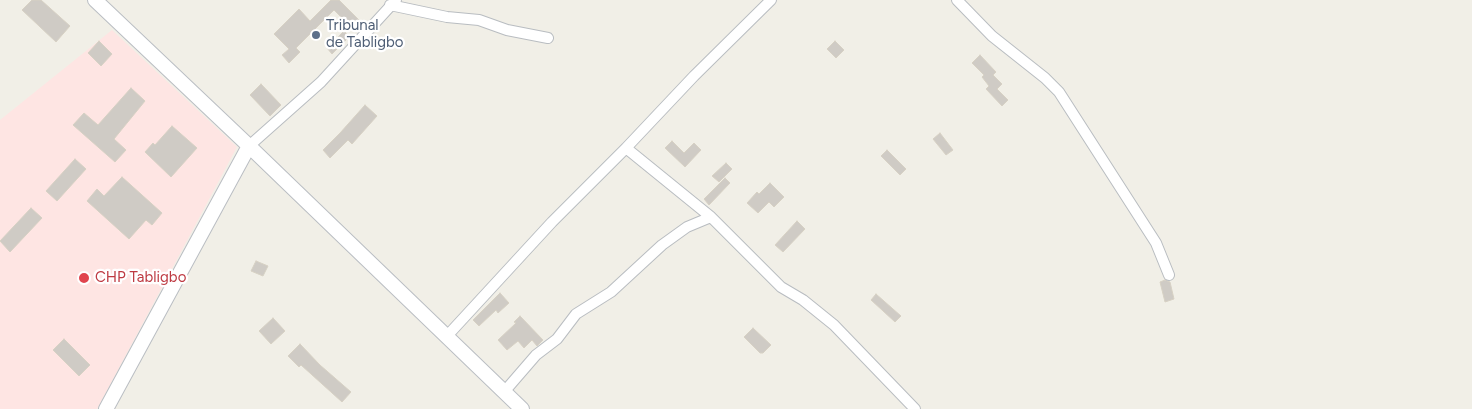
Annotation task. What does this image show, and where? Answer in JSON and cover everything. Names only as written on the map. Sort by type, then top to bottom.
[{"type":"street","points":[[95,0],[522,409]]},
{"type":"street","points":[[447,336],[552,222],[771,0]]},
{"type":"street","points":[[957,0],[992,36],[1059,92],[1156,243],[1169,275]]},
{"type":"street","points":[[106,409],[249,146],[321,82],[393,3],[447,16],[479,20],[507,30],[548,38]]},
{"type":"street","points":[[626,148],[711,217],[781,287],[803,300],[834,325],[915,409]]},
{"type":"street","points":[[504,392],[536,355],[557,340],[576,314],[611,292],[662,244],[687,227],[711,217]]},
{"type":"shaded area","name":"CHP Tabligbo","points":[[112,30],[237,147],[97,409],[0,409],[0,120]]},
{"type":"building","points":[[32,0],[41,0],[70,26],[56,42],[22,10]]},
{"type":"building","points":[[331,0],[339,0],[360,21],[353,29],[334,10],[296,48],[300,52],[289,63],[282,55],[289,49],[274,34],[299,9],[310,21]]},
{"type":"building","points":[[344,31],[349,37],[332,54],[327,48]]},
{"type":"building","points":[[99,41],[112,54],[101,66],[88,53]]},
{"type":"building","points":[[835,41],[844,50],[836,58],[827,49]]},
{"type":"building","points":[[980,55],[996,72],[993,75],[1002,84],[997,89],[1008,100],[1002,106],[986,89],[989,86],[982,77],[984,75],[972,63]]},
{"type":"building","points":[[261,84],[281,105],[270,116],[250,95]]},
{"type":"building","points":[[131,88],[145,101],[114,139],[126,150],[115,162],[73,125],[84,113],[98,125]]},
{"type":"building","points":[[365,105],[377,116],[352,144],[348,140],[330,158],[323,150]]},
{"type":"building","points":[[172,126],[197,148],[171,177],[145,152],[153,143],[155,145]]},
{"type":"building","points":[[940,133],[953,150],[946,155],[933,139]]},
{"type":"building","points":[[672,141],[684,153],[694,143],[701,150],[685,167],[665,148]]},
{"type":"building","points":[[887,150],[906,169],[900,175],[881,156]]},
{"type":"building","points":[[75,159],[86,169],[57,201],[46,191]]},
{"type":"building","points":[[726,163],[732,169],[719,182],[712,176]]},
{"type":"building","points":[[122,177],[162,213],[152,225],[146,220],[129,239],[87,201],[97,189],[104,196]]},
{"type":"building","points":[[725,178],[730,183],[709,205],[704,199]]},
{"type":"building","points":[[770,183],[784,197],[774,207],[769,202],[758,213],[747,203],[757,192],[759,194]]},
{"type":"building","points":[[31,208],[42,218],[10,252],[0,241]]},
{"type":"building","points":[[797,221],[805,229],[783,252],[775,245]]},
{"type":"building","points":[[256,261],[268,266],[263,276],[251,271]]},
{"type":"building","points":[[1165,280],[1170,282],[1174,299],[1165,302],[1160,282]]},
{"type":"building","points":[[500,293],[509,303],[498,313],[496,310],[479,326],[473,320]]},
{"type":"building","points":[[876,294],[901,316],[895,322],[871,300]]},
{"type":"building","points":[[520,316],[543,340],[537,346],[532,340],[524,348],[518,341],[507,350],[498,340],[516,323],[514,322]]},
{"type":"building","points":[[273,318],[285,331],[271,344],[259,331]]},
{"type":"building","points":[[753,328],[771,345],[763,353],[760,353],[744,337]]},
{"type":"building","points":[[64,339],[90,365],[79,376],[53,350]]},
{"type":"building","points":[[300,344],[320,365],[351,392],[342,402],[301,365],[299,367],[288,356]]},
{"type":"place","name":"Tribunal de Tabligbo","points":[[316,35]]},
{"type":"place","name":"CHP Tabligbo","points":[[84,278]]}]
